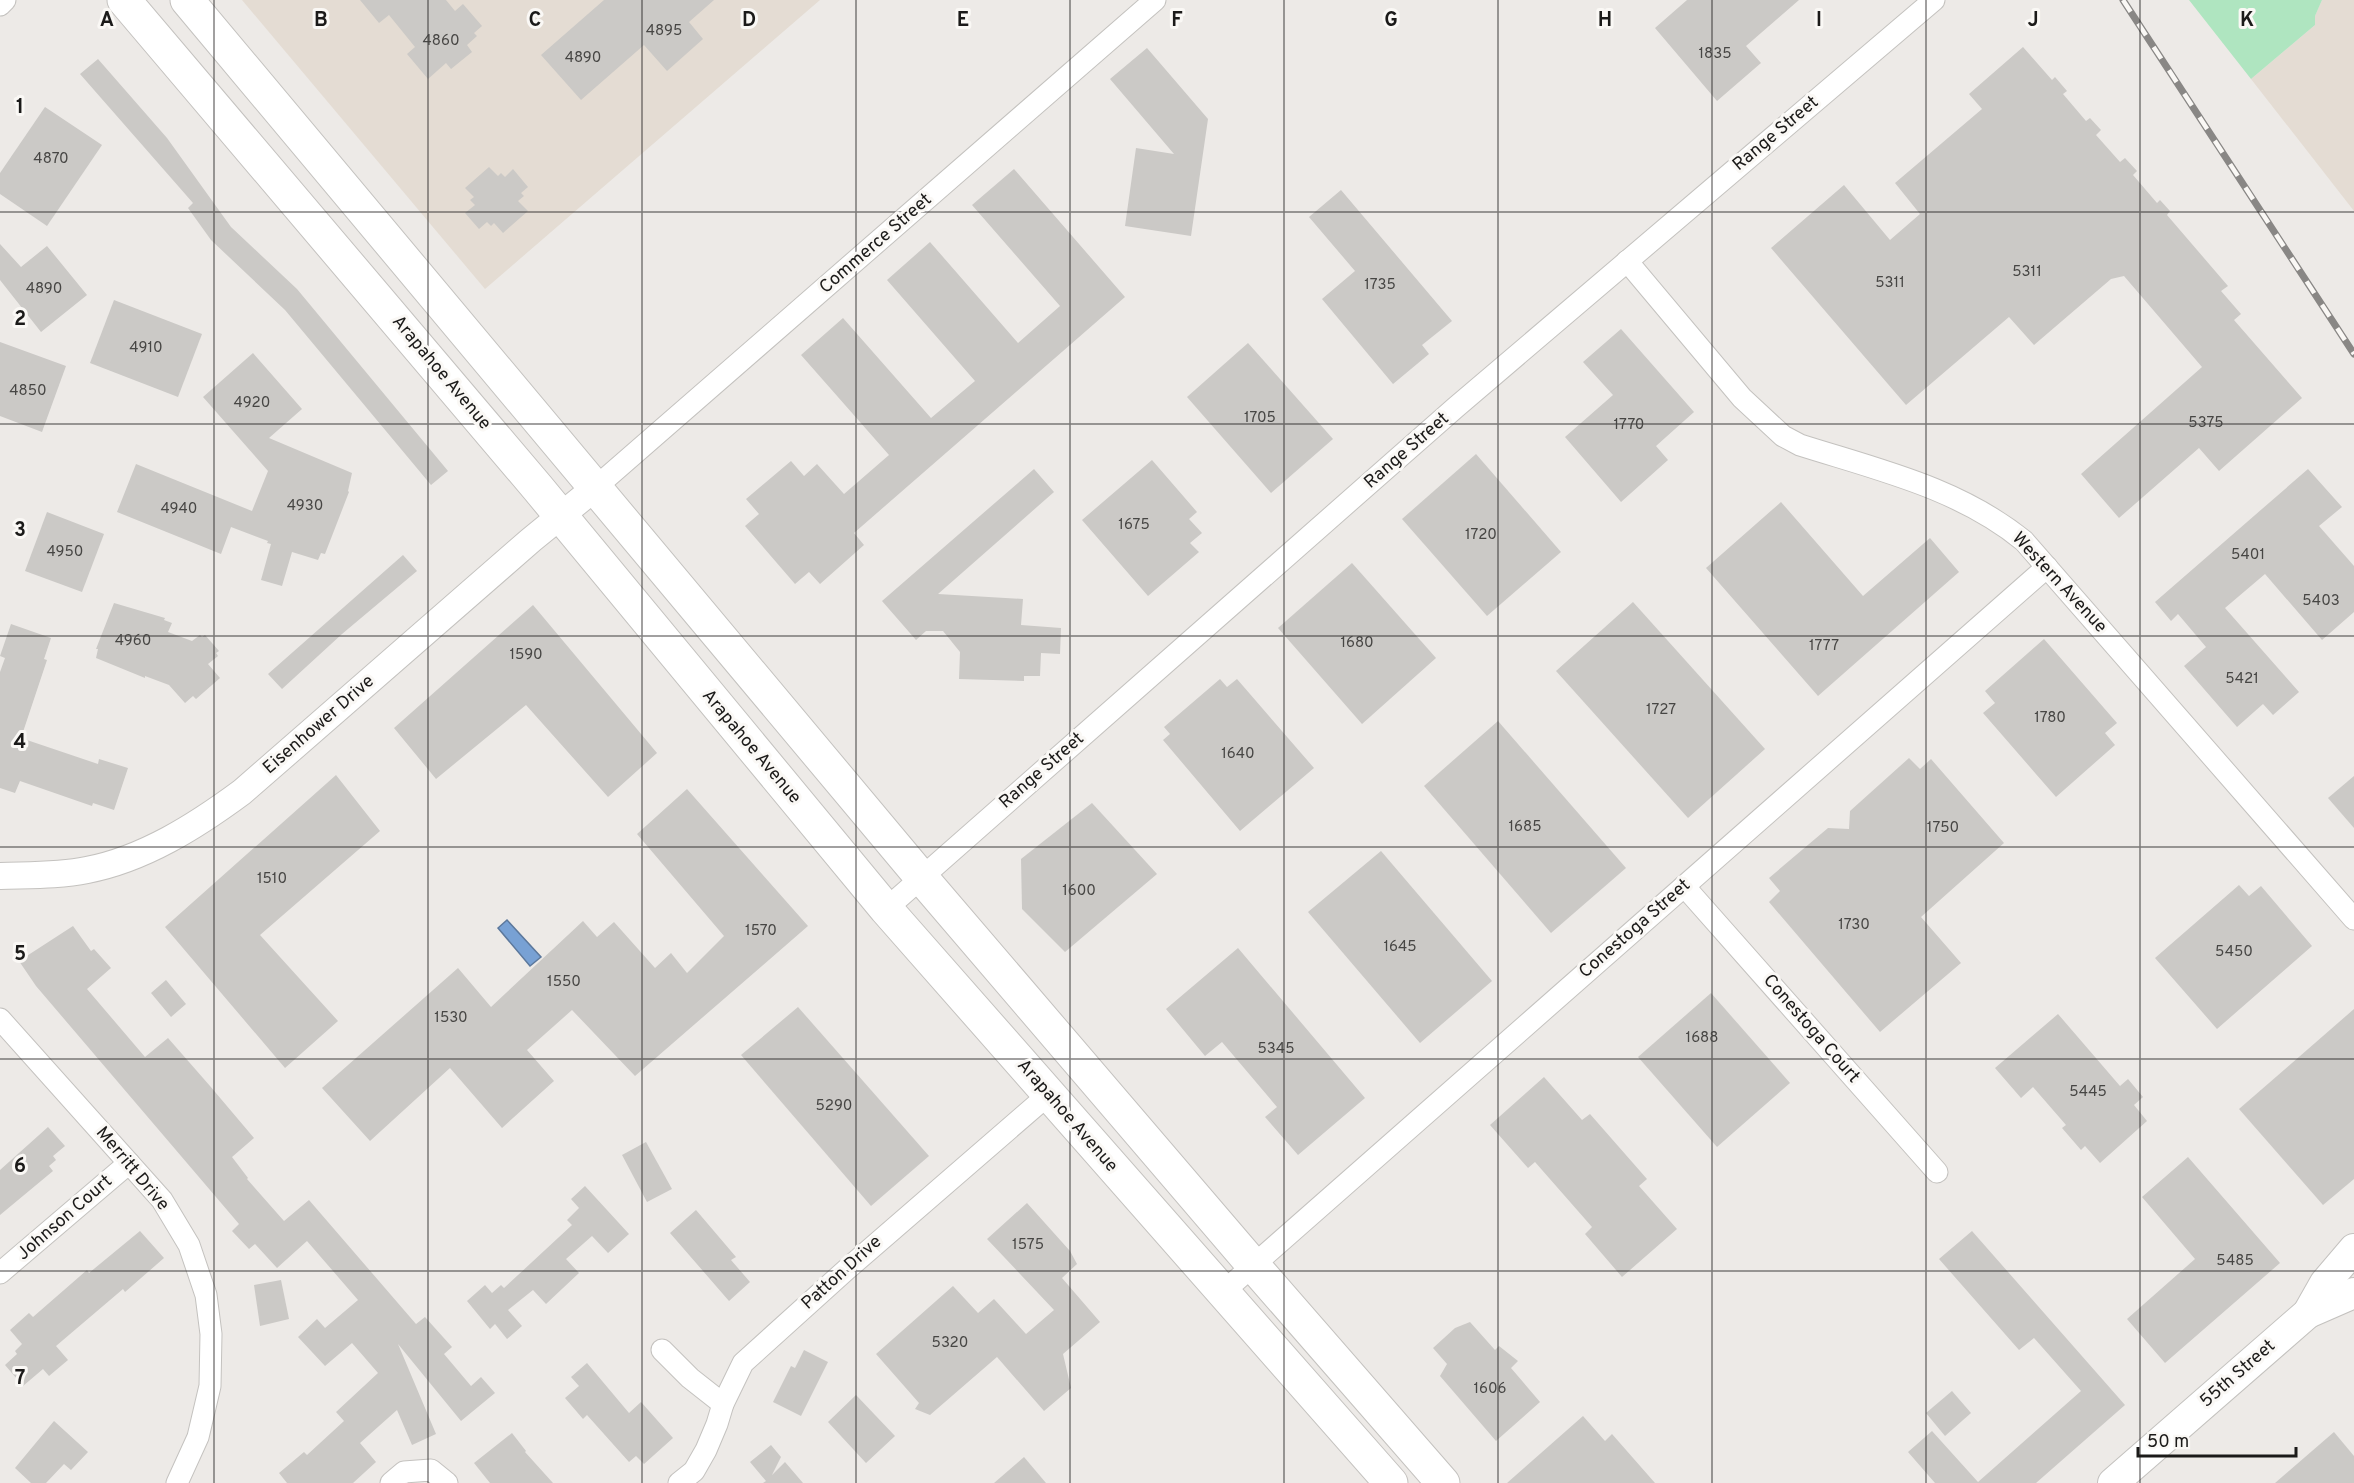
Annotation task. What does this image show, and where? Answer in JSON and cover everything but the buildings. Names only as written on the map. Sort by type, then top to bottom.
[{"type":"main road","name":"Arapahoe Avenue","points":[[124,0],[347,261],[886,909],[1390,1483]]},
{"type":"main road","points":[[187,0],[921,877],[1443,1483]]},
{"type":"main road","name":"55th Street","points":[[2308,1313],[2325,1283],[2354,1249]]},
{"type":"main road","name":"55th Street","points":[[2113,1483],[2308,1313],[2354,1293]]},
{"type":"street","points":[[0,4],[5,0]]},
{"type":"street","name":"Commerce Street","points":[[596,487],[1155,0]]},
{"type":"street","name":"Range Street","points":[[886,909],[1627,261],[1934,0]]},
{"type":"street","name":"Western Avenue","points":[[1627,261],[1742,398],[1783,436],[1800,445],[1918,482],[1956,497],[2003,524],[2024,542],[2354,919]]},
{"type":"street","name":"Eisenhower Drive","points":[[0,876],[49,875],[88,870],[144,852],[203,821],[242,792],[596,487]]},
{"type":"street","name":"Conestoga Street","points":[[1222,1292],[2047,567]]},
{"type":"street","name":"Conestoga Court","points":[[1684,886],[1937,1172]]},
{"type":"street","name":"Merritt Drive","points":[[0,1020],[162,1200],[189,1245],[206,1294],[212,1334],[210,1386],[198,1437],[177,1483]]},
{"type":"street","name":"Patton Drive","points":[[679,1483],[694,1472],[706,1450],[723,1404],[744,1363],[777,1331],[1048,1095]]},
{"type":"street","name":"Johnson Court","points":[[0,1273],[129,1163]]},
{"type":"street","points":[[662,1350],[690,1378],[723,1404]]},
{"type":"street","points":[[391,1483],[404,1472],[431,1470],[447,1483]]},
{"type":"shaded area","points":[[242,0],[820,0],[485,289]]},
{"type":"shaded area","points":[[2322,0],[2354,0],[2354,211],[2251,79],[2315,25],[2315,16]]},
{"type":"green space","points":[[2189,0],[2322,0],[2315,16],[2315,25],[2251,79]]},
{"type":"water","points":[[507,920],[541,957],[530,966],[498,928]]},
{"type":"railway","points":[[2123,0],[2354,354]]}]
